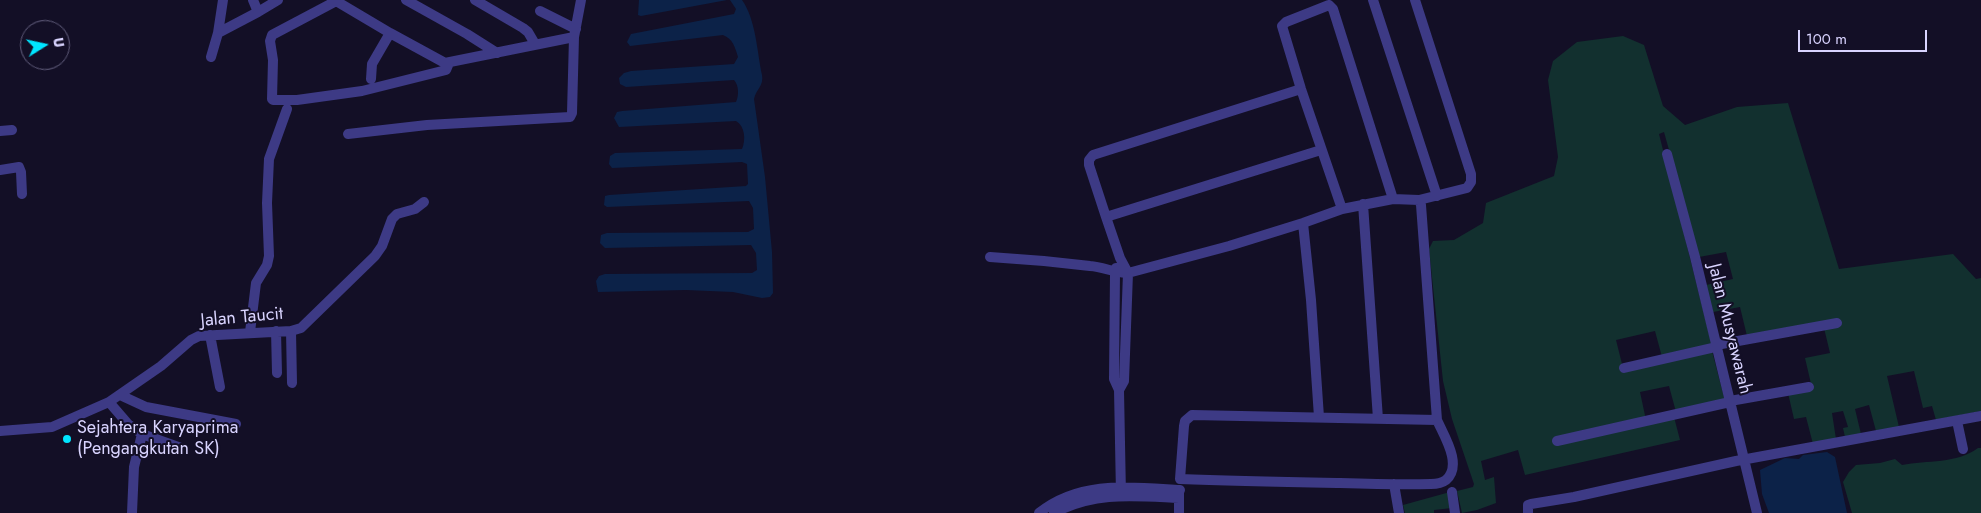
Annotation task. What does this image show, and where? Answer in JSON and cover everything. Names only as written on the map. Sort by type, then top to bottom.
[{"type":"street","points":[[211,57],[224,0]]},
{"type":"street","points":[[253,0],[258,12]]},
{"type":"street","points":[[218,33],[278,0]]},
{"type":"street","points":[[449,63],[446,70],[362,91],[298,100],[272,99],[273,64],[270,41],[272,35],[337,0],[441,62],[449,63],[497,53],[575,33]]},
{"type":"street","points":[[406,0],[497,53]]},
{"type":"street","points":[[475,0],[523,28],[528,32],[535,44]]},
{"type":"street","points":[[348,134],[426,125],[570,117],[572,113],[575,33],[581,0]]},
{"type":"street","points":[[1342,0],[1282,25],[1301,89],[1342,209]]},
{"type":"street","points":[[1373,0],[1437,196]]},
{"type":"street","points":[[990,257],[1072,263],[1096,267],[1114,273],[1128,272],[1229,246],[1342,209],[1393,199],[1419,200],[1467,188],[1471,182],[1470,174],[1415,0]]},
{"type":"street","points":[[1329,5],[1332,6],[1334,12],[1393,199]]},
{"type":"street","points":[[540,11],[575,33]]},
{"type":"street","points":[[371,79],[372,64],[390,33]]},
{"type":"street","points":[[1119,390],[1124,381],[1128,272],[1120,258],[1106,217],[1089,165],[1090,157],[1301,89]]},
{"type":"street","points":[[250,332],[256,283],[267,265],[268,256],[267,203],[269,159],[286,109]]},
{"type":"street","points":[[0,130],[12,130]]},
{"type":"street","points":[[1106,217],[1321,150]]},
{"type":"street","name":"Jalan Musyawarah","points":[[1667,154],[1757,513]]},
{"type":"street","points":[[0,170],[19,167],[22,194]]},
{"type":"street","points":[[1048,511],[1063,498],[1100,488],[1122,491],[1432,484],[1441,483],[1447,479],[1451,472],[1450,450],[1437,420],[1421,205],[1419,200]]},
{"type":"street","name":"Jalan Taucit","points":[[0,431],[52,427],[109,402],[161,366],[191,340],[199,336],[291,331],[303,327],[374,256],[382,246],[392,219],[397,214],[416,209],[424,202]]},
{"type":"street","points":[[1364,204],[1378,419]]},
{"type":"street","points":[[1302,223],[1311,300],[1319,417]]},
{"type":"street","points":[[1120,258],[1114,273],[1114,379],[1119,390],[1122,491]]},
{"type":"street","points":[[1114,294],[1127,294]]},
{"type":"street","points":[[1624,368],[1716,346],[1837,322]]},
{"type":"street","points":[[276,331],[277,373]]},
{"type":"street","points":[[291,331],[292,383]]},
{"type":"street","points":[[210,335],[220,387]]},
{"type":"street","points":[[1557,441],[1730,402],[1809,387]]},
{"type":"street","points":[[120,395],[146,407],[236,424]]},
{"type":"street","points":[[109,402],[128,424],[142,434],[181,448]]},
{"type":"street","points":[[1179,513],[1184,426],[1189,416],[1200,414],[1437,420]]},
{"type":"street","points":[[1528,509],[1744,460],[1981,416]]},
{"type":"street","points":[[1956,421],[1963,449]]},
{"type":"street","points":[[132,513],[134,467],[142,434]]},
{"type":"street","points":[[1394,484],[1399,513]]},
{"type":"street","points":[[1452,492],[1455,513]]},
{"type":"green space","points":[[1623,36],[1644,45],[1663,106],[1685,125],[1737,107],[1788,103],[1839,269],[1953,254],[1976,279],[1981,278],[1981,411],[1936,420],[1932,406],[1923,408],[1914,371],[1887,376],[1899,427],[1876,431],[1869,405],[1855,409],[1861,434],[1845,437],[1843,428],[1848,427],[1843,411],[1832,413],[1836,439],[1813,444],[1806,417],[1794,419],[1788,393],[1812,388],[1805,358],[1830,353],[1824,328],[1747,336],[1740,307],[1713,312],[1706,285],[1733,279],[1726,252],[1699,257],[1664,132],[1659,134],[1712,346],[1662,357],[1655,331],[1616,340],[1624,372],[1712,351],[1725,401],[1676,412],[1669,386],[1640,392],[1646,420],[1674,417],[1680,440],[1525,475],[1518,450],[1481,461],[1485,480],[1494,477],[1496,503],[1462,513],[1457,491],[1473,487],[1474,484],[1452,419],[1443,381],[1429,249],[1433,241],[1454,240],[1483,223],[1486,203],[1554,176],[1558,157],[1548,80],[1553,61],[1577,42]]},
{"type":"green space","points":[[1981,448],[1981,513],[1852,513],[1843,482],[1856,465],[1880,463],[1895,459],[1902,465],[1941,461],[1961,457]]},
{"type":"green space","points":[[1450,492],[1452,508],[1434,510],[1434,513],[1405,513],[1403,505]]},
{"type":"water","points":[[639,0],[727,0],[641,16],[638,15]]},
{"type":"water","points":[[730,0],[742,0],[747,8],[753,26],[762,75],[761,85],[754,99],[765,177],[772,252],[773,293],[770,297],[762,298],[733,292],[686,290],[598,292],[596,281],[599,276],[605,274],[752,273],[757,270],[756,253],[751,245],[605,248],[600,243],[601,235],[607,233],[748,232],[754,229],[753,208],[749,201],[607,207],[604,205],[605,196],[609,195],[746,186],[748,184],[747,164],[742,162],[612,168],[609,164],[610,156],[615,153],[742,149],[744,133],[736,121],[619,127],[614,118],[617,112],[622,111],[736,102],[738,91],[734,80],[626,87],[620,84],[619,78],[624,73],[631,71],[734,64],[738,57],[736,50],[731,41],[723,35],[630,46],[627,42],[631,34],[734,14],[736,9]]},
{"type":"water","points":[[1827,452],[1835,457],[1847,513],[1769,513],[1762,494],[1760,470],[1785,458],[1799,459],[1803,455]]},
{"type":"place","name":"Sejahtera Karyaprima (Pengangkutan SK)","points":[[67,439]]}]
